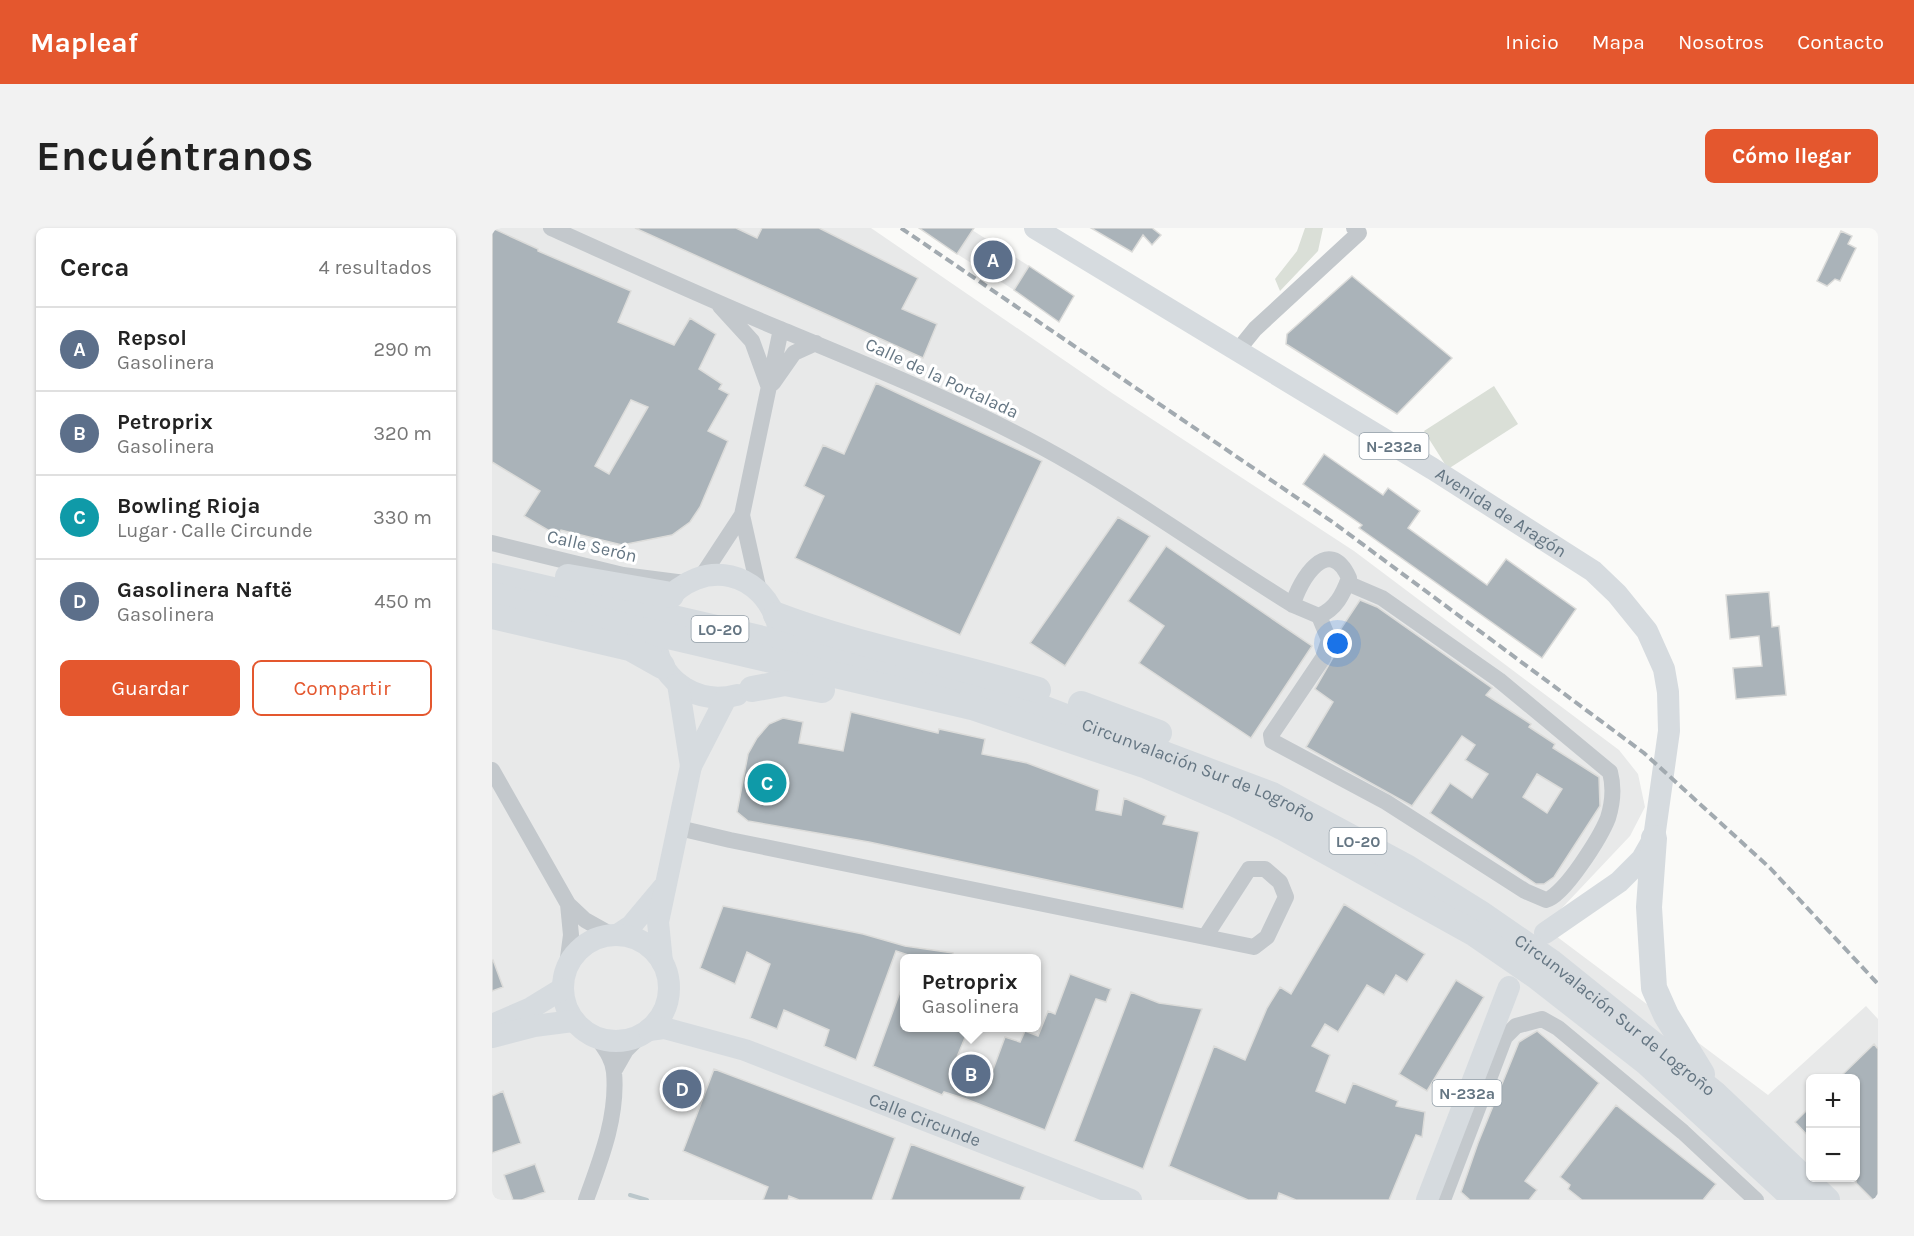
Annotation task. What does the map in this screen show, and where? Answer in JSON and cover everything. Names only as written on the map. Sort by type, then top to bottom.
[{"type":"highway","points":[[492,560],[620,587],[680,589]]},
{"type":"highway","name":"Circunvalación Sur de Logroño","points":[[492,576],[654,647]]},
{"type":"highway","name":"Circunvalación Sur de Logroño","points":[[492,595],[654,647],[797,657],[944,681],[1042,708],[1272,795],[1408,868],[1480,913],[1551,962],[1715,1094],[1827,1200]]},
{"type":"highway","points":[[492,616],[630,648],[654,647]]},
{"type":"highway","points":[[777,622],[1000,678],[1119,717],[1194,748],[1272,795]]},
{"type":"highway","name":"Circunvalación Sur de Logroño","points":[[797,657],[972,707],[1099,749],[1195,786],[1282,827],[1475,934],[1536,976],[1646,1062],[1796,1200]]},
{"type":"highway","points":[[760,680],[785,683],[945,718],[1146,779],[1326,852]]},
{"type":"highway","points":[[1654,838],[1649,907],[1654,988],[1666,1015],[1715,1094]]},
{"type":"highway","points":[[1763,1169],[1784,1200]]},
{"type":"main road","name":"Avenida de Aragón","points":[[1035,228],[1238,350],[1593,571],[1617,594],[1647,631],[1664,669],[1670,730],[1657,801],[1654,838],[1642,859],[1619,882],[1545,933],[1557,904],[1637,845],[1657,801]]},
{"type":"main road","points":[[680,589],[722,574],[742,579],[759,591],[777,622]]},
{"type":"main road","points":[[654,647],[692,693],[709,698],[726,698],[760,680]]},
{"type":"main road","points":[[654,647],[691,766]]},
{"type":"main road","points":[[662,962],[658,922],[691,766],[726,698]]},
{"type":"main road","points":[[615,934],[640,940],[653,949],[668,976],[669,992],[666,1006],[659,1020],[645,1033],[612,1041],[598,1039],[573,1021],[565,1006],[562,989],[567,965],[573,955],[586,943],[632,926],[666,883]]},
{"type":"main road","name":"N-232a","points":[[1427,1200],[1509,987]]},
{"type":"main road","points":[[492,1025],[531,1008],[562,989]]},
{"type":"main road","name":"Calle Circunde","points":[[669,992],[672,1003],[684,1017],[718,1042]]},
{"type":"main road","points":[[492,1037],[534,1026],[573,1021]]},
{"type":"main road","name":"Calle Circunde","points":[[645,1033],[664,1028],[718,1042],[1131,1200]]},
{"type":"street","name":"Calle de la Portalada","points":[[552,228],[984,418],[1040,446],[1088,474],[1293,605],[1319,616]]},
{"type":"street","points":[[586,228],[600,250]]},
{"type":"street","points":[[1238,350],[1255,329],[1356,231]]},
{"type":"street","points":[[714,300],[752,341],[769,389]]},
{"type":"street","points":[[759,591],[742,515],[781,329]]},
{"type":"street","points":[[769,389],[794,353],[816,343]]},
{"type":"street","points":[[680,589],[742,515]]},
{"type":"street","name":"Calle Serón","points":[[492,543],[680,589]]},
{"type":"street","points":[[1293,605],[1297,587],[1318,562],[1329,559],[1338,561],[1349,578],[1336,604],[1319,616],[1329,640],[1323,658],[1271,735],[1272,741],[1386,802],[1525,891],[1557,904]]},
{"type":"street","points":[[1347,583],[1382,598],[1499,680],[1610,771],[1614,788],[1608,818],[1587,856],[1555,896],[1557,904]]},
{"type":"street","points":[[492,770],[568,904],[585,920],[615,934]]},
{"type":"street","points":[[679,828],[1205,937],[1254,947],[1267,937],[1286,897],[1280,882],[1265,869],[1249,869],[1239,881],[1205,937]]},
{"type":"street","points":[[567,965],[571,935],[568,904]]},
{"type":"street","points":[[1443,1200],[1505,1037],[1516,1026],[1542,1019],[1558,1028],[1683,1132],[1756,1200]]},
{"type":"street","points":[[614,1071],[626,1050],[645,1033]]},
{"type":"street","points":[[586,1200],[610,1126],[614,1071],[606,1048],[598,1039]]},
{"type":"shaded area","points":[[492,228],[871,228],[1112,393],[1354,551],[1619,750],[1638,774],[1645,807],[1630,836],[1544,927],[1768,1095],[1866,1006],[1878,1019],[1878,1200],[492,1200]]},
{"type":"shaded area","points":[[1305,228],[1323,228],[1318,251],[1280,291],[1275,279],[1297,251]]},
{"type":"shaded area","points":[[972,230],[1029,266],[1014,290],[957,254]]},
{"type":"shaded area","points":[[1494,386],[1518,424],[1448,469],[1424,431]]},
{"type":"building","points":[[492,228],[538,251],[631,291],[618,322],[674,345],[690,318],[716,334],[699,369],[722,384],[719,389],[729,394],[708,431],[728,441],[700,507],[690,522],[672,535],[622,545],[561,530],[558,536],[524,516],[540,491],[492,462]],"holes":[[[631,400],[648,407],[609,474],[595,466]]]},
{"type":"building","points":[[635,228],[736,228],[757,238],[762,228],[819,228],[918,278],[902,309],[937,324],[923,358]]},
{"type":"building","points":[[919,228],[974,228],[957,254]]},
{"type":"building","points":[[1091,228],[1152,228],[1161,235],[1152,245],[1143,235],[1132,252]]},
{"type":"building","points":[[1841,231],[1852,236],[1848,244],[1856,248],[1840,281],[1835,279],[1827,286],[1817,281]]},
{"type":"building","points":[[990,246],[1011,258],[1000,277],[979,266]]},
{"type":"building","points":[[1029,266],[1074,296],[1059,322],[1014,290]]},
{"type":"building","points":[[1352,276],[1452,358],[1397,414],[1286,344],[1287,334]]},
{"type":"building","points":[[876,383],[1042,461],[960,635],[795,558],[824,496],[804,486],[823,445],[844,454]]},
{"type":"building","points":[[1324,454],[1383,495],[1388,488],[1420,511],[1408,528],[1487,585],[1506,559],[1576,609],[1542,658],[1359,528],[1362,525],[1303,484]]},
{"type":"building","points":[[1118,517],[1150,536],[1065,666],[1030,643]]},
{"type":"building","points":[[1166,546],[1312,646],[1251,738],[1139,663],[1164,626],[1128,601]]},
{"type":"building","points":[[1769,592],[1772,627],[1779,626],[1786,695],[1736,699],[1733,668],[1762,666],[1759,636],[1730,639],[1726,595]]},
{"type":"building","points":[[1360,600],[1377,607],[1492,688],[1486,695],[1531,724],[1529,727],[1555,744],[1553,748],[1599,777],[1600,806],[1554,877],[1544,884],[1536,884],[1430,813],[1450,783],[1472,798],[1488,774],[1465,760],[1475,745],[1462,736],[1412,806],[1306,747],[1333,702],[1315,689],[1343,640],[1338,633]],"holes":[[[1537,774],[1562,789],[1547,813],[1523,797]]]},
{"type":"building","points":[[851,712],[938,733],[939,729],[985,739],[982,754],[1027,763],[1099,790],[1096,810],[1121,815],[1124,798],[1166,816],[1163,824],[1199,832],[1183,909],[869,842],[748,821],[737,812],[748,754],[757,738],[769,724],[783,718],[803,722],[799,743],[843,751]]},
{"type":"building","points":[[1344,904],[1425,954],[1407,982],[1396,975],[1384,995],[1367,985],[1338,1032],[1325,1024],[1312,1046],[1330,1055],[1316,1091],[1345,1103],[1353,1083],[1398,1101],[1396,1106],[1425,1112],[1422,1137],[1416,1135],[1389,1200],[1296,1200],[1279,1193],[1277,1200],[1248,1200],[1169,1166],[1214,1046],[1245,1060],[1267,1008],[1280,987],[1291,994]]},
{"type":"building","points":[[723,906],[863,934],[905,946],[953,953],[905,954],[896,951],[856,1060],[824,1046],[829,1030],[784,1010],[777,1029],[750,1018],[770,964],[747,952],[735,984],[700,968]]},
{"type":"building","points":[[492,961],[503,987],[492,991]]},
{"type":"building","points":[[1070,974],[1111,989],[1106,1002],[1096,999],[1045,1130],[966,1099],[944,1092],[942,1095],[873,1066],[900,992],[900,1032],[967,1032],[952,1069],[988,1083],[1005,1037],[1020,1042],[1025,1032],[1038,1036],[1048,1011],[1055,1014]]},
{"type":"building","points":[[1456,980],[1484,997],[1427,1091],[1399,1074]]},
{"type":"building","points":[[1131,992],[1159,1003],[1202,1009],[1143,1169],[1074,1141]]},
{"type":"building","points":[[1537,1031],[1599,1083],[1525,1181],[1537,1190],[1529,1200],[1470,1200],[1461,1192],[1478,1143],[1519,1042]]},
{"type":"building","points":[[1874,1044],[1878,1049],[1878,1200],[1873,1200],[1856,1183],[1860,1182],[1860,1074],[1843,1074]]},
{"type":"building","points":[[714,1069],[895,1138],[872,1200],[799,1200],[789,1196],[788,1200],[763,1200],[768,1187],[683,1151]]},
{"type":"building","points":[[503,1091],[521,1143],[492,1153],[492,1096]]},
{"type":"building","points":[[1616,1105],[1716,1184],[1703,1200],[1582,1200],[1568,1189],[1570,1185],[1560,1177]]},
{"type":"building","points":[[1806,1111],[1806,1134],[1795,1122]]},
{"type":"building","points":[[911,1144],[1025,1187],[1020,1200],[891,1200]]},
{"type":"building","points":[[535,1164],[545,1192],[522,1200],[513,1200],[504,1175]]},
{"type":"waterway","points":[[630,1195],[647,1200]]},
{"type":"railway","points":[[901,228],[1334,523],[1644,753],[1770,868],[1878,984]]},
{"type":"place","name":"Repsol","points":[[993,260]]},
{"type":"place","name":"Bowling Rioja","points":[[767,783]]},
{"type":"place","name":"Petroprix","points":[[971,1074]]},
{"type":"place","name":"Gasolinera Naftë","points":[[682,1089]]}]
